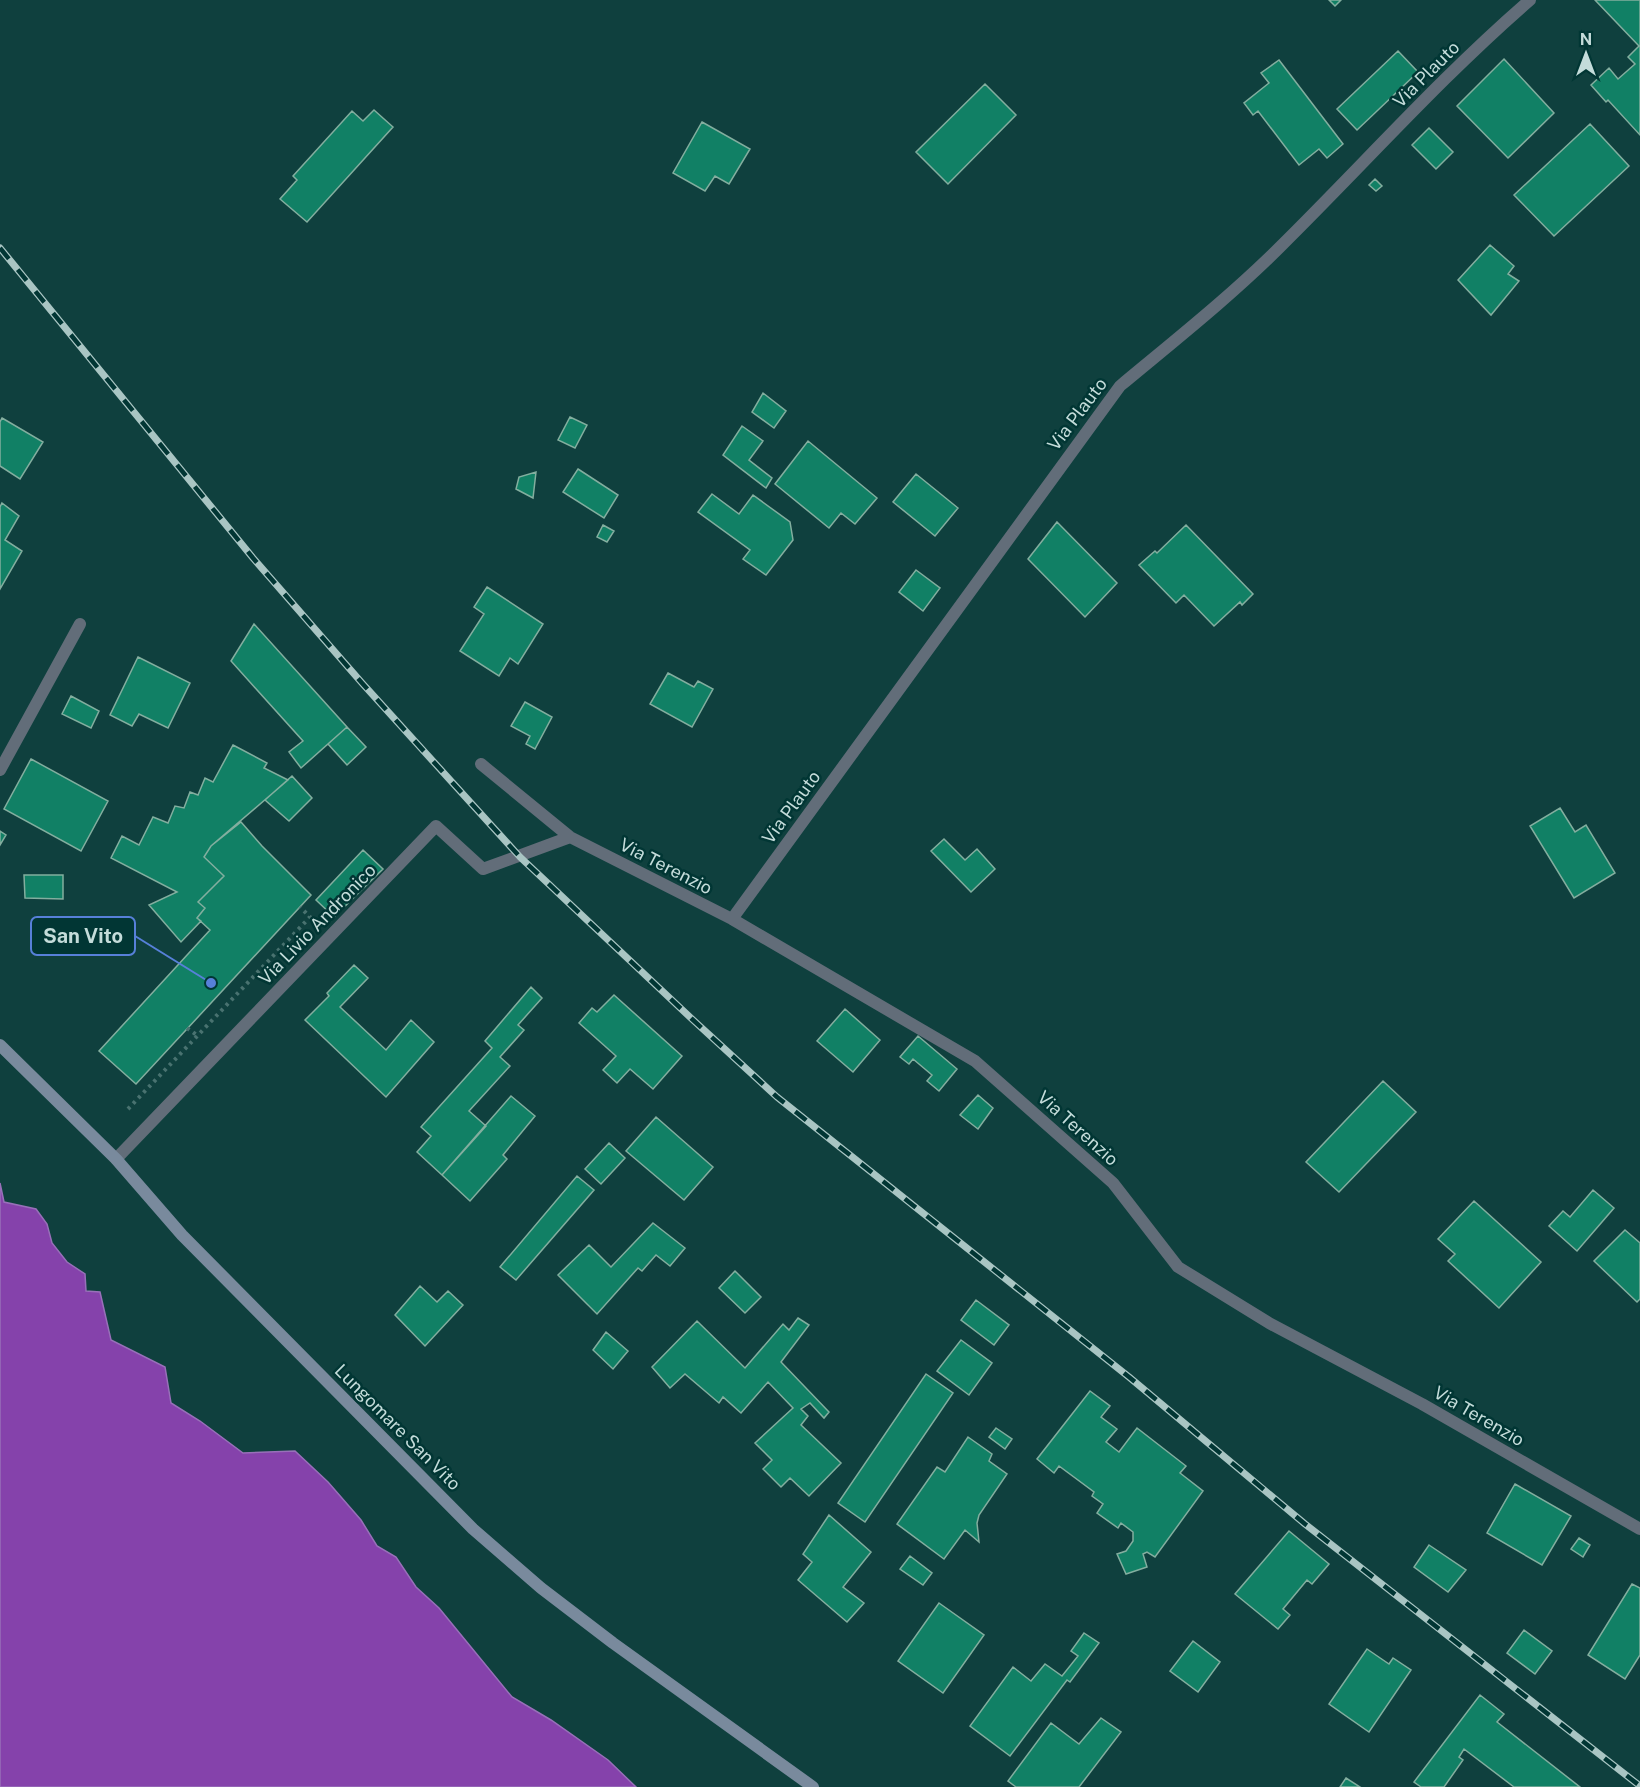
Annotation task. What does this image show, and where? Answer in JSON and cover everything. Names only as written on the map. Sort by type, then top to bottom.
[{"type":"main road","name":"Lungomare San Vito","points":[[0,1045],[116,1159],[182,1235],[472,1529],[541,1588],[595,1630],[813,1787]]},
{"type":"street","name":"Via Plauto","points":[[732,919],[1120,386],[1280,249],[1491,34],[1530,0]]},
{"type":"street","points":[[0,770],[80,624]]},
{"type":"street","name":"Via Terenzio","points":[[481,764],[570,837],[732,919],[975,1060],[1113,1183],[1178,1267],[1269,1323],[1422,1404],[1640,1529]]},
{"type":"street","name":"Via Livio Andronico","points":[[116,1159],[436,826],[483,869],[570,837]]},
{"type":"path","points":[[127,1110],[310,917],[300,907]]},
{"type":"path","points":[[187,1028],[198,1036]]},
{"type":"shaded area","points":[[0,1183],[4,1202],[36,1209],[47,1224],[52,1243],[67,1262],[85,1274],[86,1291],[100,1292],[111,1340],[165,1367],[171,1403],[243,1453],[295,1451],[328,1482],[361,1520],[377,1546],[396,1557],[416,1587],[439,1608],[512,1697],[551,1720],[608,1760],[636,1787],[0,1787]]},
{"type":"building","points":[[1329,0],[1341,0],[1335,6]]},
{"type":"building","points":[[1595,0],[1640,0],[1640,135],[1591,85],[1609,68],[1618,79],[1635,64],[1628,57],[1639,46]]},
{"type":"building","points":[[1398,51],[1418,72],[1357,130],[1337,109]]},
{"type":"building","points":[[1504,59],[1554,113],[1508,158],[1457,106]]},
{"type":"building","points":[[1279,60],[1343,144],[1327,158],[1319,149],[1299,165],[1258,111],[1253,115],[1244,103],[1269,83],[1261,73]]},
{"type":"building","points":[[985,84],[1016,115],[948,184],[916,152]]},
{"type":"building","points":[[374,110],[393,127],[307,222],[280,199],[297,180],[293,176],[352,111],[363,121]]},
{"type":"building","points":[[702,122],[750,149],[729,184],[715,176],[705,191],[673,173]]},
{"type":"building","points":[[1590,124],[1629,166],[1554,236],[1514,195]]},
{"type":"building","points":[[1429,128],[1453,152],[1436,169],[1412,145]]},
{"type":"building","points":[[1375,179],[1382,186],[1376,191],[1369,185]]},
{"type":"building","points":[[1490,245],[1514,266],[1508,274],[1519,281],[1491,315],[1458,280]]},
{"type":"building","points":[[763,393],[786,411],[774,428],[752,412]]},
{"type":"building","points":[[570,417],[587,425],[575,448],[558,440]]},
{"type":"building","points":[[2,418],[43,442],[20,479],[0,466],[0,422]]},
{"type":"building","points":[[742,426],[763,441],[749,460],[772,478],[766,488],[723,455]]},
{"type":"building","points":[[808,441],[877,498],[855,524],[841,513],[829,528],[775,484]]},
{"type":"building","points":[[578,469],[618,495],[604,518],[563,492]]},
{"type":"building","points":[[536,472],[533,498],[516,489],[519,477]]},
{"type":"building","points":[[916,474],[958,508],[935,536],[893,502]]},
{"type":"building","points":[[712,494],[739,514],[753,495],[790,522],[793,540],[766,575],[743,559],[750,550],[698,512]]},
{"type":"building","points":[[2,503],[19,516],[5,540],[22,551],[0,589],[0,507]]},
{"type":"building","points":[[1057,522],[1117,583],[1085,617],[1028,559]]},
{"type":"building","points":[[603,525],[614,531],[607,542],[597,537]]},
{"type":"building","points":[[1186,525],[1253,594],[1242,605],[1240,602],[1214,626],[1184,595],[1176,603],[1139,565],[1155,551],[1157,553]]},
{"type":"building","points":[[916,570],[940,588],[923,611],[899,592]]},
{"type":"building","points":[[487,587],[543,624],[518,664],[510,658],[499,676],[460,651],[484,614],[474,607]]},
{"type":"building","points":[[254,624],[347,727],[301,768],[289,752],[303,741],[231,661]]},
{"type":"building","points":[[138,657],[190,683],[168,728],[139,714],[132,726],[110,715]]},
{"type":"building","points":[[668,673],[694,687],[698,681],[713,689],[692,727],[650,704]]},
{"type":"building","points":[[71,696],[99,711],[91,728],[62,714]]},
{"type":"building","points":[[525,702],[552,717],[535,749],[526,744],[530,736],[511,726]]},
{"type":"building","points":[[347,727],[366,747],[347,765],[328,744]]},
{"type":"building","points":[[233,745],[267,763],[264,768],[288,780],[211,846],[204,857],[224,876],[198,902],[205,908],[197,918],[201,921],[181,942],[149,905],[177,892],[111,858],[122,836],[139,845],[153,817],[168,823],[175,806],[184,808],[190,792],[198,795],[205,778],[213,782]]},
{"type":"building","points":[[31,759],[108,801],[81,851],[4,809]]},
{"type":"building","points":[[292,776],[312,798],[289,821],[265,800]]},
{"type":"building","points":[[1560,808],[1575,832],[1586,825],[1615,873],[1574,898],[1530,826]]},
{"type":"building","points":[[241,822],[311,895],[136,1084],[99,1051],[210,930],[197,918],[205,908],[198,902],[224,876],[204,857],[211,846]]},
{"type":"building","points":[[0,831],[6,835],[0,845]]},
{"type":"building","points":[[944,839],[965,860],[977,849],[995,869],[971,892],[931,851]]},
{"type":"building","points":[[363,850],[383,869],[334,917],[316,900]]},
{"type":"building","points":[[24,875],[63,875],[63,899],[25,898]]},
{"type":"building","points":[[354,965],[368,978],[340,1007],[386,1050],[411,1020],[434,1042],[386,1097],[305,1020],[329,996],[327,993]]},
{"type":"building","points":[[531,987],[542,998],[518,1025],[524,1030],[500,1057],[510,1066],[469,1111],[486,1126],[442,1175],[417,1152],[431,1136],[421,1127],[492,1048],[485,1041]]},
{"type":"building","points":[[614,995],[682,1056],[653,1089],[630,1069],[617,1083],[603,1070],[616,1056],[579,1023],[592,1008],[597,1012]]},
{"type":"building","points":[[845,1009],[880,1040],[853,1072],[817,1041]]},
{"type":"building","points":[[918,1036],[957,1069],[939,1091],[927,1081],[932,1075],[913,1059],[909,1064],[900,1057]]},
{"type":"building","points":[[1383,1081],[1416,1112],[1339,1192],[1306,1162]]},
{"type":"building","points":[[978,1095],[993,1108],[978,1129],[960,1115]]},
{"type":"building","points":[[511,1096],[535,1116],[503,1155],[507,1159],[470,1201],[442,1175]]},
{"type":"building","points":[[656,1117],[713,1167],[684,1200],[626,1151]]},
{"type":"building","points":[[609,1143],[625,1158],[601,1184],[585,1169]]},
{"type":"building","points":[[577,1176],[594,1190],[516,1280],[500,1267]]},
{"type":"building","points":[[1593,1190],[1614,1208],[1577,1251],[1549,1226],[1563,1211],[1570,1217]]},
{"type":"building","points":[[1474,1201],[1541,1262],[1499,1308],[1448,1261],[1455,1254],[1438,1239]]},
{"type":"building","points":[[653,1223],[685,1248],[670,1266],[656,1255],[642,1271],[638,1268],[597,1314],[558,1275],[589,1245],[611,1267]]},
{"type":"building","points":[[1625,1230],[1640,1243],[1640,1299],[1637,1302],[1594,1261]]},
{"type":"building","points":[[735,1271],[761,1297],[745,1313],[719,1288]]},
{"type":"building","points":[[420,1286],[437,1302],[448,1291],[463,1305],[425,1346],[395,1315]]},
{"type":"building","points":[[976,1300],[1009,1325],[994,1345],[961,1320]]},
{"type":"building","points":[[798,1318],[809,1325],[781,1362],[829,1412],[824,1418],[810,1403],[801,1409],[808,1416],[801,1425],[841,1463],[809,1496],[790,1478],[781,1487],[763,1469],[772,1460],[755,1443],[793,1408],[768,1382],[741,1413],[723,1397],[719,1403],[685,1374],[670,1388],[652,1367],[697,1321],[745,1368],[783,1324],[789,1330]]},
{"type":"building","points":[[606,1332],[628,1351],[613,1369],[593,1350]]},
{"type":"building","points":[[961,1340],[992,1363],[969,1395],[937,1371]]},
{"type":"building","points":[[926,1374],[953,1393],[865,1522],[838,1503]]},
{"type":"building","points":[[1090,1391],[1110,1406],[1101,1417],[1117,1429],[1106,1442],[1119,1452],[1137,1428],[1186,1466],[1180,1473],[1203,1491],[1155,1557],[1147,1552],[1143,1554],[1147,1567],[1126,1574],[1117,1554],[1126,1551],[1133,1541],[1133,1532],[1121,1523],[1118,1528],[1097,1513],[1103,1504],[1092,1496],[1094,1492],[1059,1466],[1054,1473],[1037,1459]]},
{"type":"building","points":[[996,1428],[1012,1439],[1005,1449],[989,1437]]},
{"type":"building","points":[[968,1437],[992,1454],[989,1461],[1007,1474],[979,1515],[977,1523],[979,1542],[965,1530],[944,1559],[897,1524],[937,1467],[945,1472]]},
{"type":"building","points":[[1515,1484],[1571,1516],[1542,1565],[1487,1533]]},
{"type":"building","points":[[829,1515],[871,1552],[843,1587],[864,1603],[847,1622],[798,1580],[812,1562],[803,1554]]},
{"type":"building","points":[[1289,1531],[1329,1564],[1312,1584],[1307,1580],[1283,1609],[1290,1615],[1278,1629],[1235,1594]]},
{"type":"building","points":[[1579,1538],[1590,1545],[1583,1557],[1571,1549]]},
{"type":"building","points":[[1429,1545],[1466,1570],[1448,1592],[1414,1567]]},
{"type":"building","points":[[910,1556],[932,1573],[923,1585],[900,1569]]},
{"type":"building","points":[[1632,1584],[1640,1588],[1640,1655],[1625,1679],[1588,1655]]},
{"type":"building","points":[[939,1603],[984,1635],[943,1693],[898,1661]]},
{"type":"building","points":[[1524,1630],[1552,1651],[1535,1674],[1507,1653]]},
{"type":"building","points":[[1084,1633],[1099,1643],[1070,1682],[1067,1680],[1010,1756],[970,1726],[1013,1667],[1031,1681],[1045,1664],[1062,1676],[1078,1656],[1071,1651]]},
{"type":"building","points":[[1193,1641],[1220,1662],[1198,1692],[1170,1671]]},
{"type":"building","points":[[1367,1649],[1389,1664],[1393,1658],[1411,1670],[1369,1732],[1329,1704]]},
{"type":"building","points":[[1480,1695],[1504,1714],[1497,1722],[1580,1787],[1514,1787],[1464,1749],[1459,1757],[1463,1760],[1444,1787],[1421,1787],[1414,1782]]},
{"type":"building","points":[[1101,1718],[1121,1732],[1079,1787],[1016,1787],[1008,1781],[1051,1723],[1079,1744]]},
{"type":"building","points":[[1346,1778],[1360,1787],[1340,1787]]},
{"type":"railway","points":[[0,248],[253,558],[362,683],[520,857],[692,1019],[777,1097],[1129,1377],[1305,1524],[1640,1786]]},
{"type":"place","name":"San Vito","points":[[211,983]]}]
